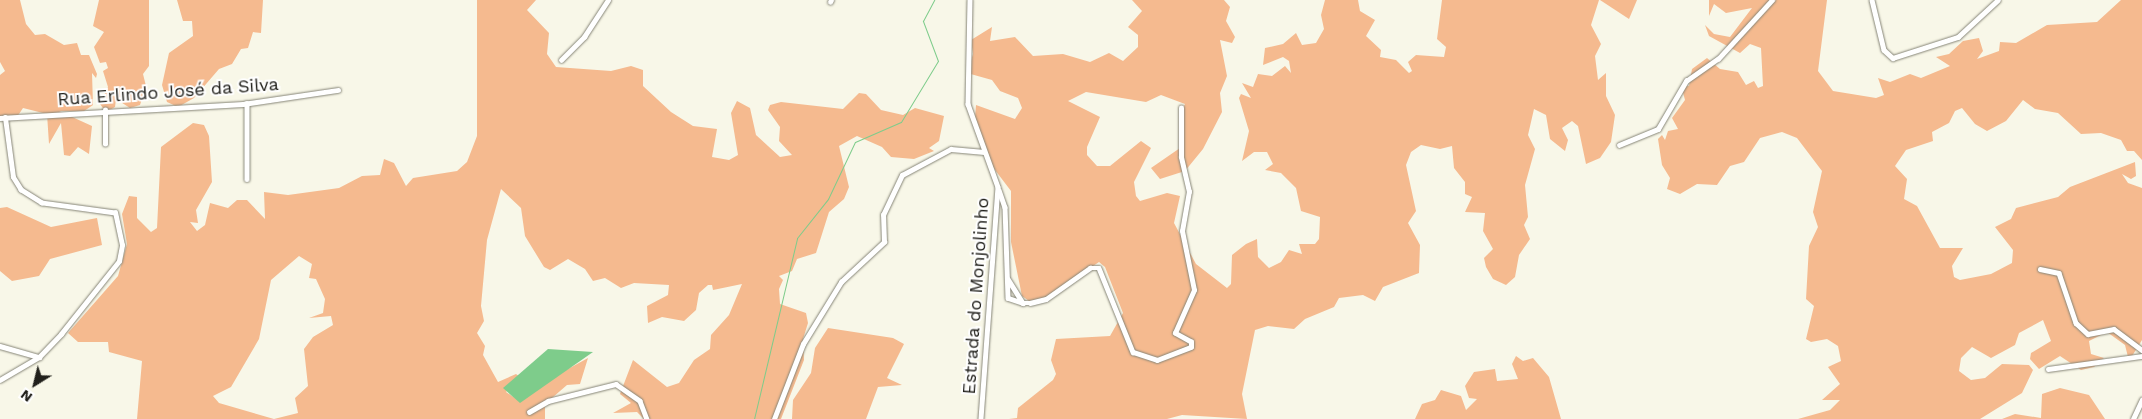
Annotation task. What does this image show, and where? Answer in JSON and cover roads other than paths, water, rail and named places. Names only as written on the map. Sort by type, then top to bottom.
[{"type":"street","points":[[561,60],[584,37],[608,0]]},
{"type":"street","name":"Estrada do Monjolinho","points":[[970,0],[968,104],[998,187],[981,419]]},
{"type":"street","points":[[1619,145],[1658,129],[1686,81],[1718,59],[1772,0]]},
{"type":"street","points":[[1872,0],[1884,50],[1899,58],[1958,37],[1998,0]]},
{"type":"street","name":"Rua Erlindo José da Silva","points":[[2,118],[105,110],[246,103],[338,90]]},
{"type":"street","points":[[246,103],[247,179]]},
{"type":"street","points":[[998,187],[1005,207],[1008,298],[1023,303],[1046,299],[1096,267],[1104,274],[1122,334],[1133,352],[1156,360],[1191,347],[1191,342],[1174,333],[1194,290],[1182,231],[1189,192],[1181,157],[1181,108]]},
{"type":"street","points":[[104,144],[105,110]]},
{"type":"street","points":[[0,380],[40,356],[119,261],[122,245],[115,213],[42,203],[21,190],[13,178],[2,118]]},
{"type":"street","points":[[774,419],[804,344],[841,282],[884,242],[882,215],[902,175],[951,149],[984,152]]},
{"type":"street","points":[[2040,269],[2059,273],[2076,323],[2088,334],[2114,329],[2142,350]]},
{"type":"street","points":[[1008,279],[1023,303]]},
{"type":"street","points":[[0,346],[40,356]]},
{"type":"street","points":[[2048,369],[2142,356]]},
{"type":"street","points":[[529,412],[548,401],[616,384],[640,401],[647,419]]},
{"type":"street","points":[[2133,419],[2142,400]]},
{"type":"waterway","points":[[754,419],[797,238],[828,199],[855,142],[901,122],[938,61],[923,21],[934,0]]}]
